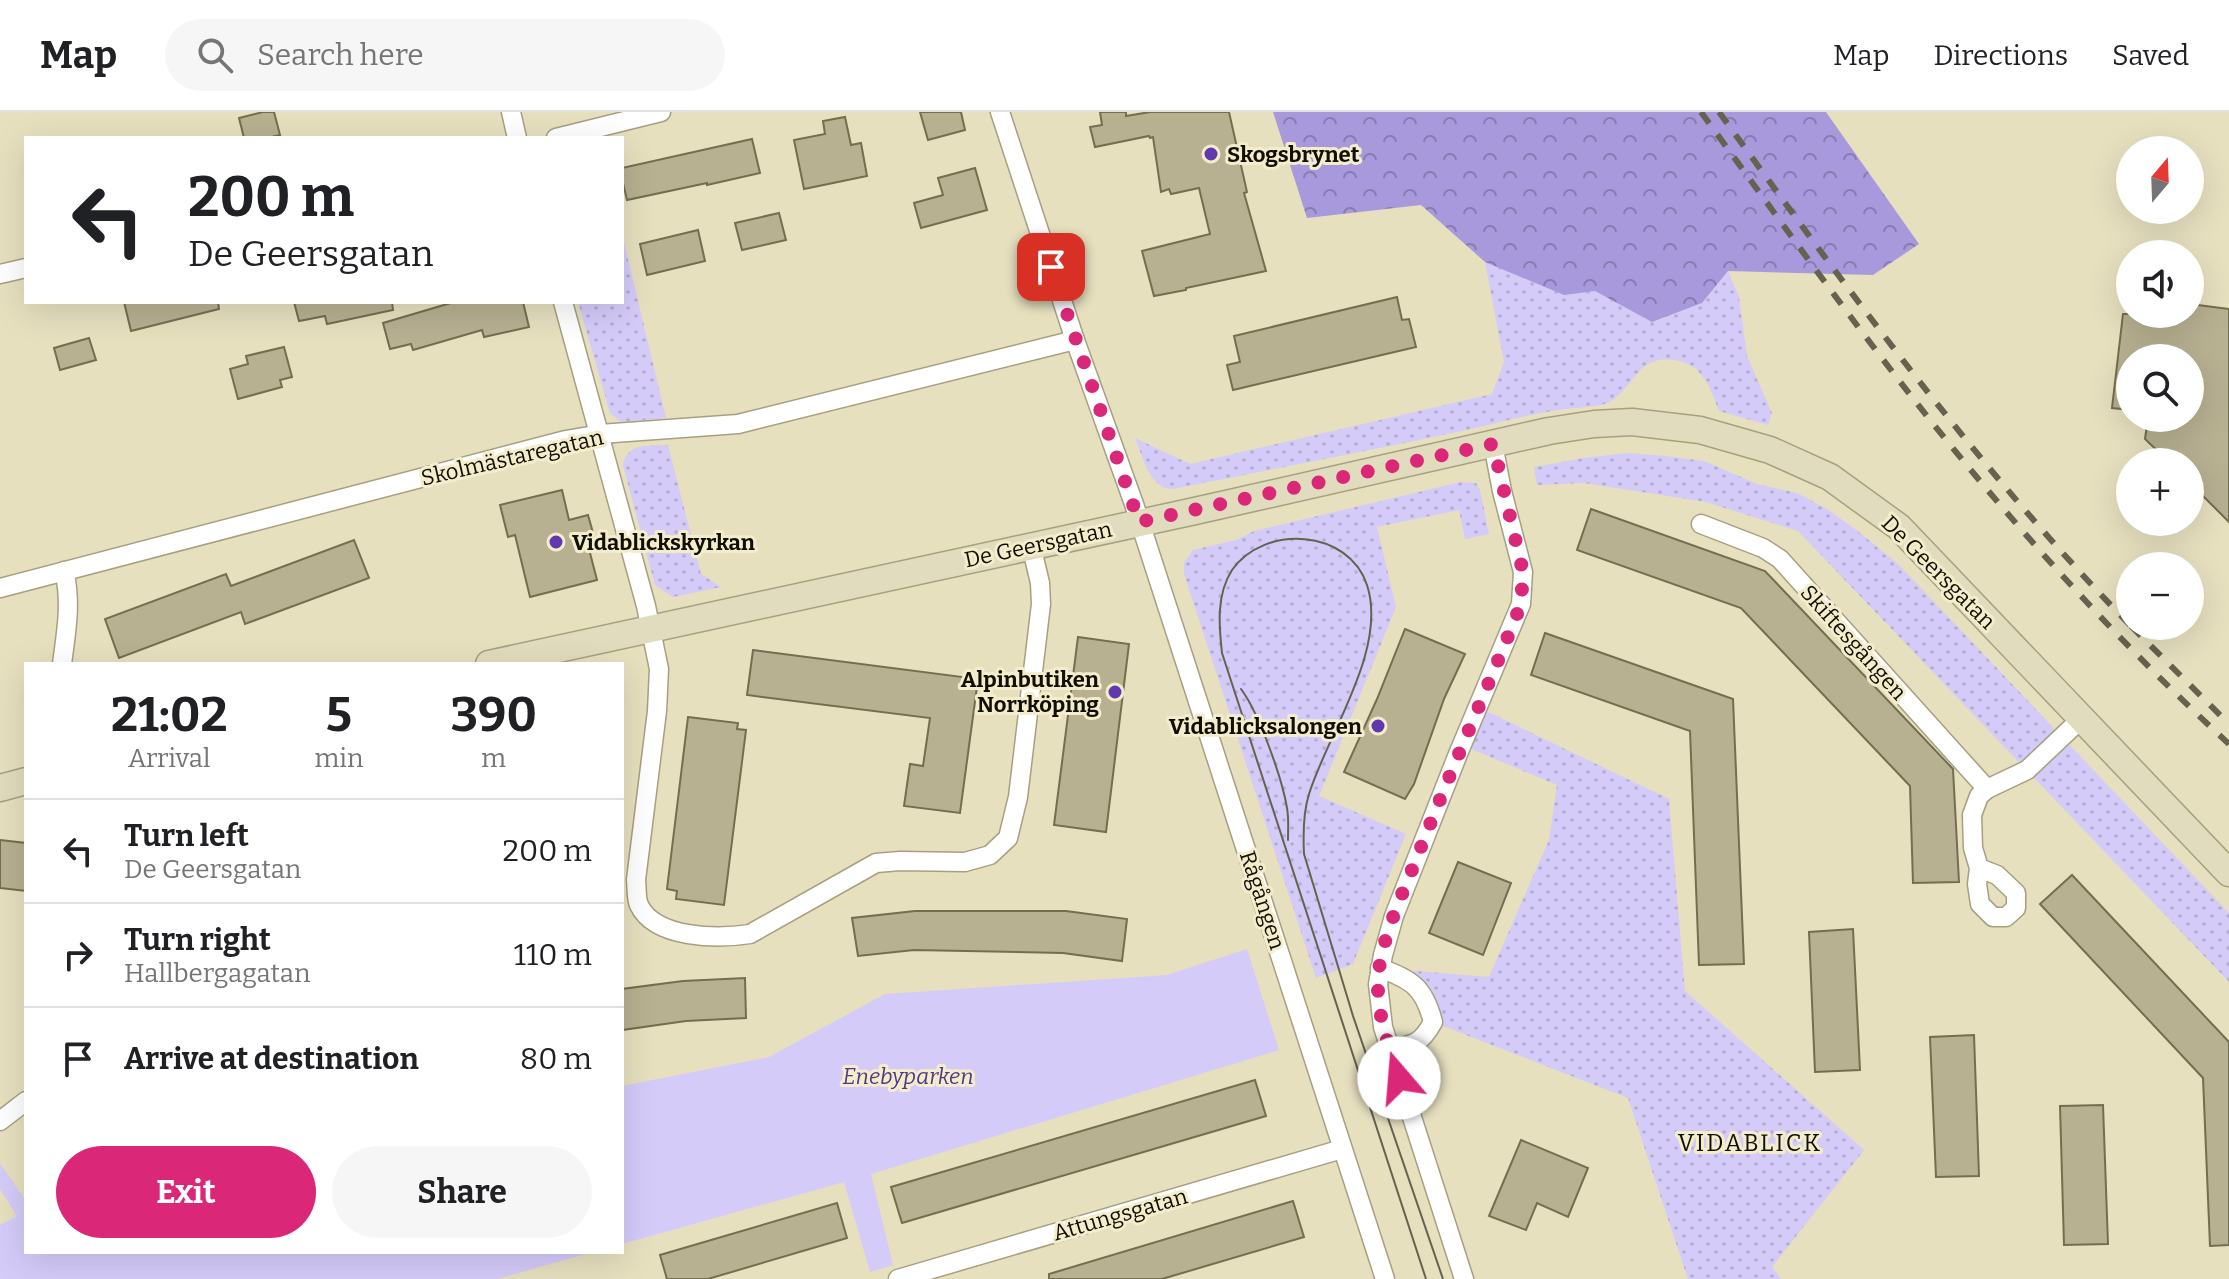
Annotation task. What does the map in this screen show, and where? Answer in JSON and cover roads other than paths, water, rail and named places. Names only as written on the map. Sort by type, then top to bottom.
[{"type":"main road","name":"De Geersgatan","points":[[498,662],[1549,431],[1632,422],[1672,426],[1700,430],[1770,450],[1830,477],[1899,527],[2229,873]]},
{"type":"main road","points":[[0,788],[24,782]]},
{"type":"street","points":[[511,112],[517,136]]},
{"type":"street","points":[[564,136],[661,112]]},
{"type":"street","name":"Rågången","points":[[1000,112],[1139,522],[1385,1279]]},
{"type":"street","points":[[0,274],[24,268]]},
{"type":"street","points":[[564,304],[651,628],[659,669],[636,880],[638,904],[650,920],[667,930],[726,938],[750,934],[876,863],[965,862],[990,855],[1008,838],[1018,797],[1041,604],[1040,583],[1031,545]]},
{"type":"street","name":"Skolmästaregatan","points":[[0,588],[566,440],[600,434],[738,424],[1075,340]]},
{"type":"street","points":[[1464,1279],[1383,1027],[1378,984],[1394,916],[1521,604],[1523,572],[1493,444]]},
{"type":"street","name":"Skiftesgången","points":[[1701,524],[1763,548],[1780,559],[1987,789]]},
{"type":"street","points":[[62,662],[69,608],[69,589],[64,571]]},
{"type":"street","points":[[1979,868],[1973,848],[1972,815],[1979,796],[2027,770],[2082,718]]},
{"type":"street","points":[[1380,968],[1408,979],[1421,992],[1433,1022],[1425,1036],[1414,1045],[1390,1049]]},
{"type":"street","points":[[0,1121],[24,1103]]},
{"type":"street","name":"Attungsgatan","points":[[898,1279],[1342,1149]]},
{"type":"tram line","points":[[1426,1279],[1222,653],[1221,600],[1232,570],[1246,555],[1264,545],[1284,540],[1305,539],[1343,553],[1357,566],[1367,585],[1371,610],[1363,663],[1309,794],[1304,824],[1304,854],[1353,1016],[1443,1279]]},
{"type":"tram line","points":[[1241,689],[1262,729],[1280,780],[1288,812],[1288,840]]},
{"type":"railway","points":[[1701,112],[1869,341],[1975,475],[2098,614],[2229,744]]},
{"type":"railway","points":[[1719,112],[1865,311],[1967,441],[2019,504],[2116,610]]},
{"type":"railway","points":[[2145,640],[2229,724]]},
{"type":"place","name":"Skogsbrynet","points":[[1211,154]]},
{"type":"place","name":"Vidablickskyrkan","points":[[556,542]]},
{"type":"place","name":"Alpinbutiken Norrköping","points":[[1115,692]]},
{"type":"place","name":"Vidablicksalongen","points":[[1378,726]]},
{"type":"district","name":"VIDABLICK","points":[[1750,1143]]},
{"type":"park label","name":"Enebyparken","points":[[908,1076]]}]
